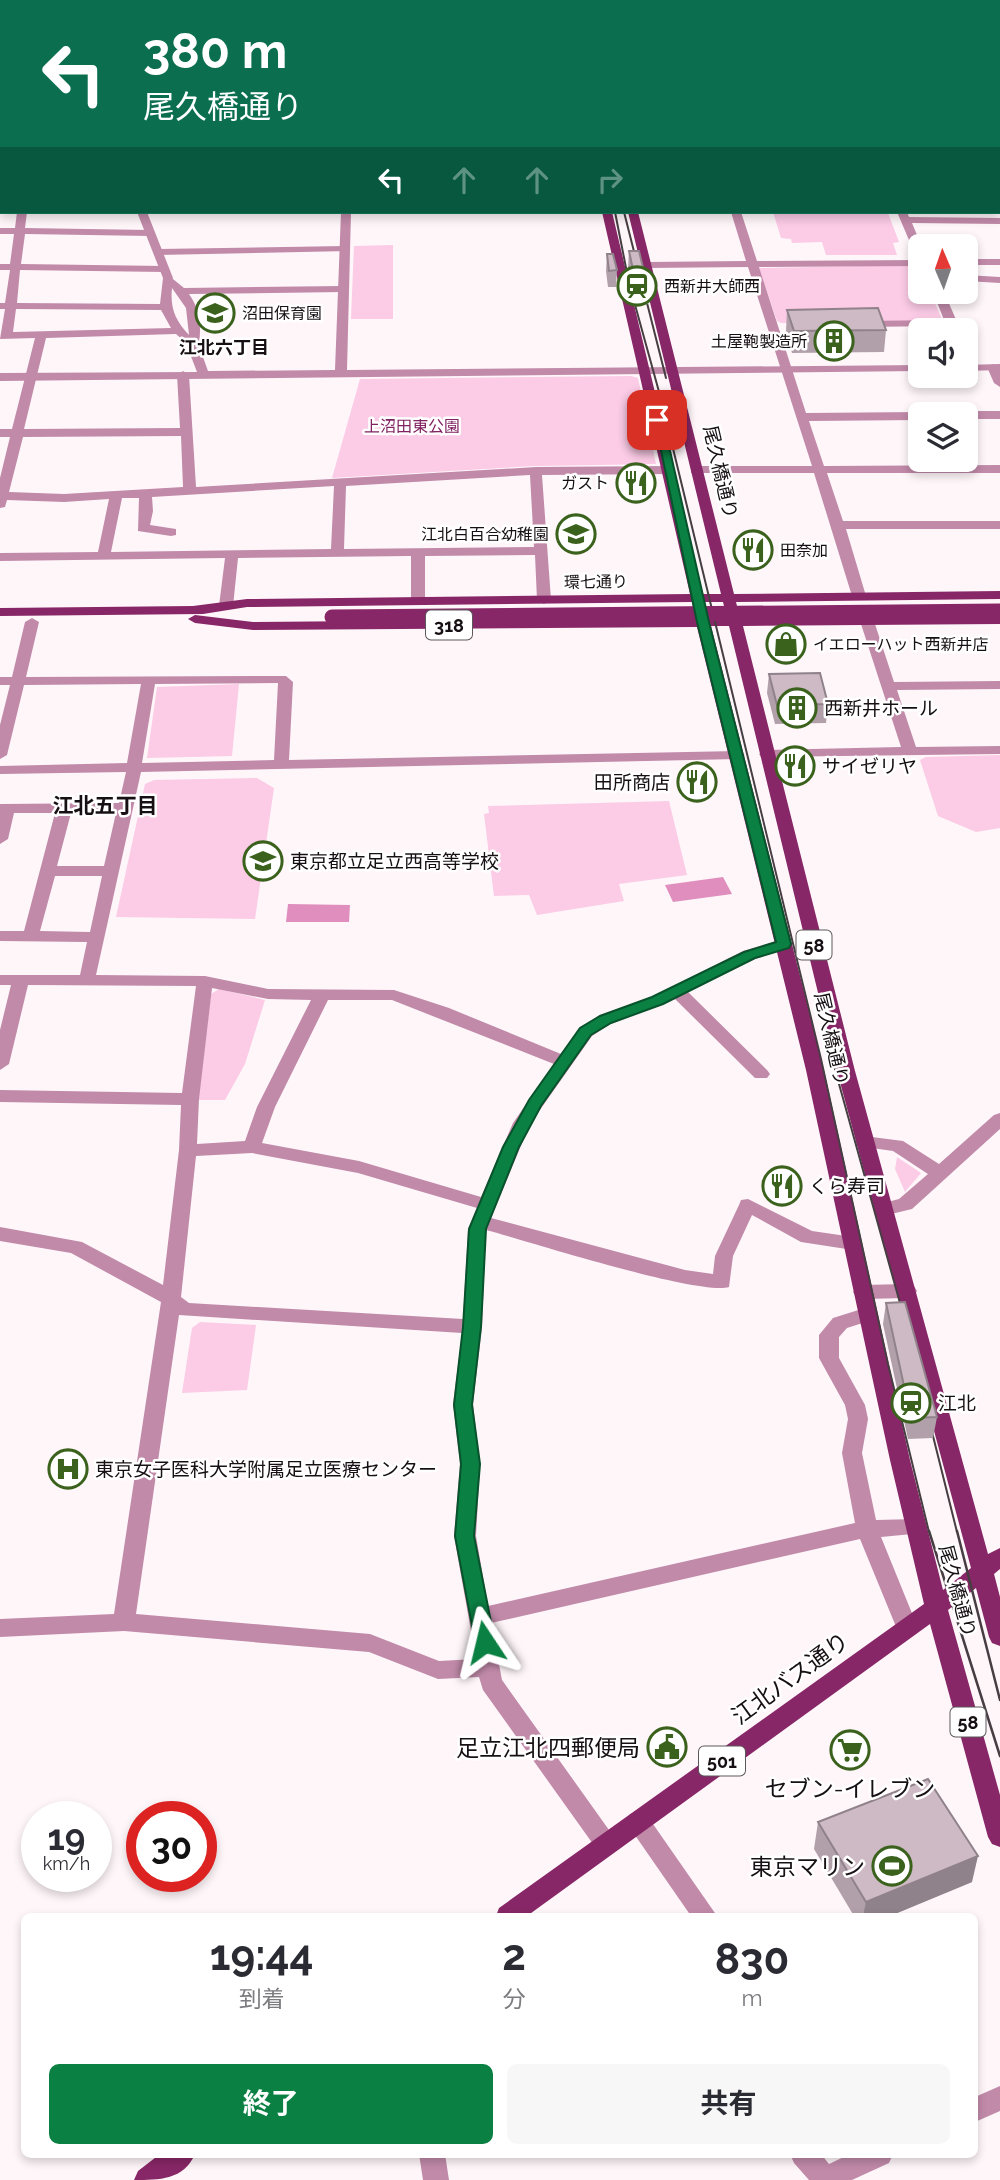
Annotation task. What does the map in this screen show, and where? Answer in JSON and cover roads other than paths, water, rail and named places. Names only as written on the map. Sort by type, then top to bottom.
[{"type":"main road","name":"尾久橋通り","points":[[607,214],[703,622],[784,944],[916,1527],[1000,1837]]},
{"type":"main road","name":"尾久橋通り","points":[[634,214],[864,1142],[1000,1637]]},
{"type":"main road","name":"環七通り","points":[[194,615],[247,603],[1000,595]]},
{"type":"main road","name":"環七通り","points":[[0,622],[194,615],[1000,603]]},
{"type":"main road","name":"環七通り","points":[[332,613],[1000,611]]},
{"type":"main road","name":"環七通り","points":[[0,612],[194,615],[253,626],[1000,620]]},
{"type":"main road","name":"江北バス通り","points":[[512,1913],[906,1629],[1000,1557]]},
{"type":"main road","points":[[147,2180],[177,2158]]},
{"type":"street","points":[[22,214],[16,267],[6,306],[4,336],[177,331]]},
{"type":"street","points":[[143,214],[166,274],[165,307],[177,331],[193,346],[204,375]]},
{"type":"street","points":[[341,373],[346,214]]},
{"type":"street","points":[[737,214],[778,326],[785,369],[859,596]]},
{"type":"street","points":[[912,234],[904,216],[1000,221]]},
{"type":"street","points":[[0,231],[150,233]]},
{"type":"street","points":[[158,252],[345,249]]},
{"type":"street","points":[[978,262],[1000,262]]},
{"type":"street","points":[[647,265],[908,263]]},
{"type":"street","points":[[0,267],[166,274],[183,291],[196,319],[193,346]]},
{"type":"street","points":[[978,279],[1000,280]]},
{"type":"street","points":[[183,291],[343,289]]},
{"type":"street","points":[[6,306],[165,307]]},
{"type":"street","points":[[846,325],[908,326]]},
{"type":"street","points":[[41,336],[1,499],[145,494],[536,471],[669,470]]},
{"type":"street","points":[[978,368],[997,367],[1000,383]]},
{"type":"street","points":[[0,376],[908,368]]},
{"type":"street","points":[[183,375],[190,491]]},
{"type":"street","points":[[978,415],[1000,415]]},
{"type":"street","points":[[802,417],[908,416]]},
{"type":"street","points":[[0,433],[187,432]]},
{"type":"street","points":[[695,470],[1000,469]]},
{"type":"street","points":[[536,471],[544,600]]},
{"type":"street","points":[[337,553],[340,482]]},
{"type":"street","points":[[145,494],[147,511],[143,528],[171,532]]},
{"type":"street","points":[[104,556],[116,495]]},
{"type":"street","points":[[838,526],[1000,525]]},
{"type":"street","points":[[0,557],[542,551]]},
{"type":"street","points":[[418,553],[418,601]]},
{"type":"street","points":[[226,606],[232,554]]},
{"type":"street","points":[[867,621],[910,752]]},
{"type":"street","points":[[0,755],[32,622]]},
{"type":"street","points":[[0,681],[281,679],[286,682],[281,766]]},
{"type":"street","points":[[87,980],[134,768],[149,680]]},
{"type":"street","points":[[890,686],[1000,685]]},
{"type":"street","points":[[766,754],[1000,750]]},
{"type":"street","points":[[0,770],[738,755]]},
{"type":"street","points":[[0,839],[4,809],[125,808]]},
{"type":"street","points":[[31,936],[64,809]]},
{"type":"street","points":[[48,871],[111,871]]},
{"type":"street","points":[[0,936],[96,937]]},
{"type":"street","points":[[606,1844],[491,1683],[465,1536],[470,1464],[463,1405],[483,1213],[522,1123],[586,1032],[606,1019],[677,991],[750,955],[784,944]]},
{"type":"street","points":[[0,980],[205,981],[268,994],[394,995],[564,1062]]},
{"type":"street","points":[[0,1064],[21,980]]},
{"type":"street","points":[[124,1622],[171,1302],[188,1150],[190,1099],[205,981]]},
{"type":"street","points":[[677,991],[761,1074]]},
{"type":"street","points":[[252,1147],[266,1107],[322,994]]},
{"type":"street","points":[[0,1096],[190,1099]]},
{"type":"street","points":[[883,1210],[905,1204],[1000,1119]]},
{"type":"street","points":[[864,1142],[897,1145],[938,1172]]},
{"type":"street","points":[[188,1150],[252,1147],[359,1167],[483,1213],[685,1277],[722,1282],[724,1256],[748,1205],[808,1237],[853,1243]]},
{"type":"street","points":[[0,1234],[75,1247],[162,1293],[185,1310],[472,1327]]},
{"type":"street","points":[[863,1292],[907,1291]]},
{"type":"street","points":[[867,1314],[840,1323],[829,1335],[829,1357],[856,1412],[852,1453],[867,1530],[906,1629]]},
{"type":"street","points":[[481,1616],[867,1530],[916,1527]]},
{"type":"street","points":[[0,1628],[124,1622],[370,1643],[438,1670],[489,1667]]},
{"type":"street","points":[[638,1821],[703,1913]]},
{"type":"street","points":[[978,2109],[1000,2098]]},
{"type":"street","points":[[433,2158],[436,2180]]},
{"type":"street","points":[[806,2158],[825,2180],[872,2158]]},
{"type":"tram line","points":[[615,214],[629,283],[661,399],[821,1059],[888,1364],[929,1532]]},
{"type":"tram line","points":[[625,214],[666,378]]},
{"type":"tram line","points":[[829,1048],[905,1321]]},
{"type":"tram line","points":[[929,1420],[957,1532]]},
{"type":"tram line","points":[[929,1531],[1000,1756]]},
{"type":"tram line","points":[[957,1531],[1000,1700]]},
{"type":"place","name":"西新井大師西","points":[[637,286]]},
{"type":"place","name":"沼田保育園","points":[[215,313]]},
{"type":"place","name":"土屋鞄製造所","points":[[834,341]]},
{"type":"place","name":"ガスト","points":[[636,483]]},
{"type":"place","name":"江北白百合幼稚園","points":[[576,534]]},
{"type":"place","name":"田奈加","points":[[753,550]]},
{"type":"place","name":"イエローハット西新井店","points":[[786,644]]},
{"type":"place","name":"西新井ホール","points":[[797,708]]},
{"type":"place","name":"サイゼリヤ","points":[[795,766]]},
{"type":"place","name":"田所商店","points":[[697,782]]},
{"type":"place","name":"東京都立足立西高等学校","points":[[263,861]]},
{"type":"place","name":"くら寿司","points":[[782,1186]]},
{"type":"place","name":"江北","points":[[911,1403]]},
{"type":"place","name":"東京女子医科大学附属足立医療センター","points":[[68,1469]]},
{"type":"place","name":"足立江北四郵便局","points":[[667,1747]]},
{"type":"place","name":"セブン-イレブン","points":[[850,1750]]},
{"type":"place","name":"東京マリン","points":[[892,1866]]},
{"type":"district","name":"江北六丁目","points":[[224,347]]},
{"type":"district","name":"江北五丁目","points":[[105,805]]},
{"type":"park label","name":"上沼田東公園","points":[[412,426]]}]
